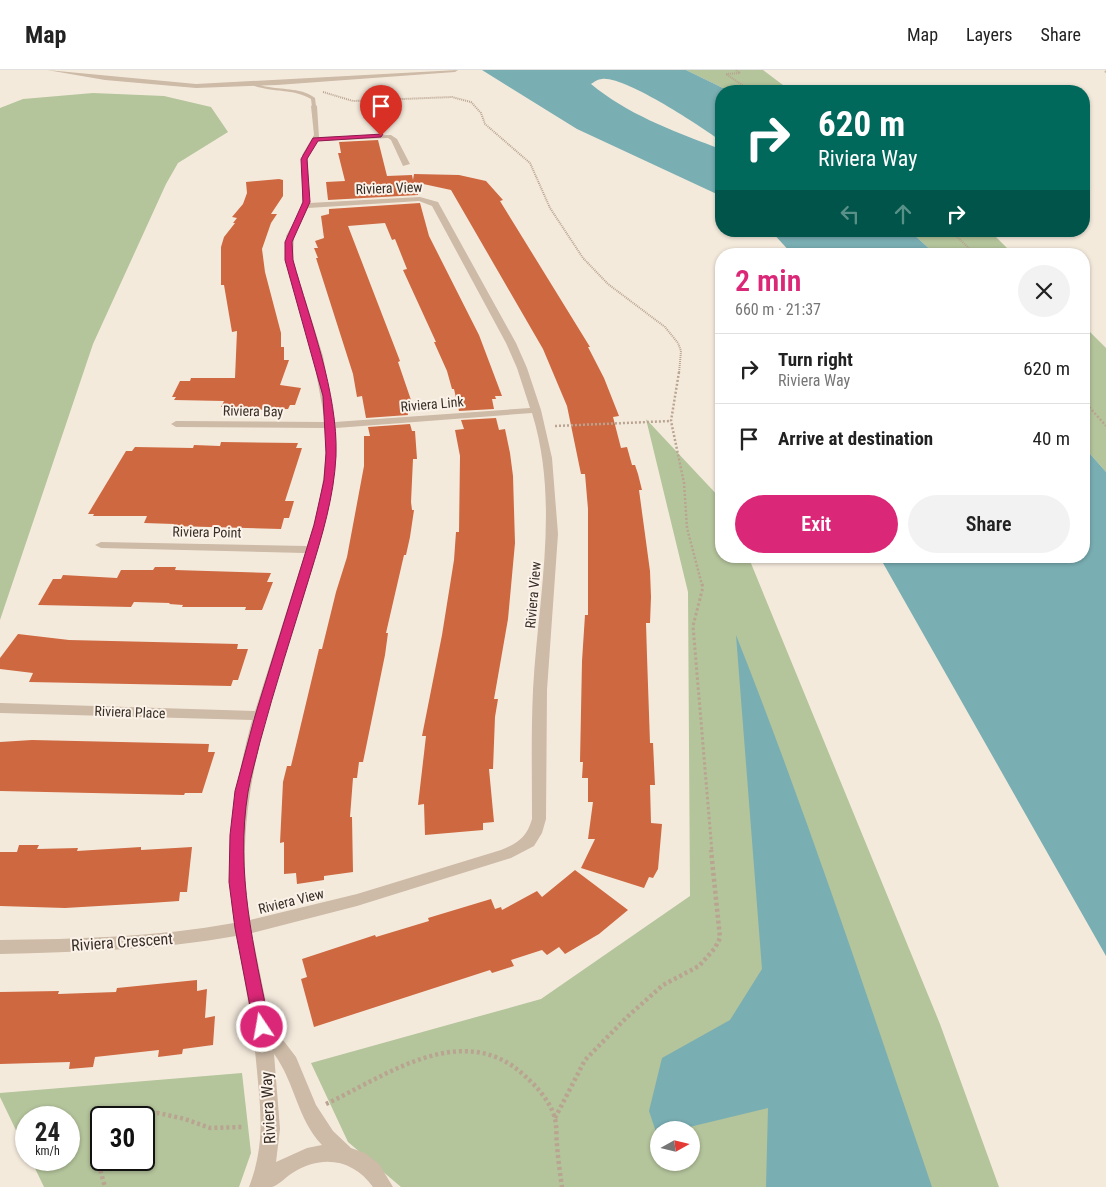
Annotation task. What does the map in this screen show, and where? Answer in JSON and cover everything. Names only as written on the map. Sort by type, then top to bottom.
[{"type":"street","points":[[50,70],[105,78],[196,86],[277,83],[455,70]]},
{"type":"street","points":[[314,106],[317,130],[316,139],[389,136],[394,139],[406,164]]},
{"type":"street","name":"Riviera Way","points":[[259,1187],[270,1153],[272,1130],[262,1027],[242,928],[236,882],[236,835],[241,791],[261,716],[320,525],[329,480],[330,425],[324,381],[289,260],[290,236],[307,198],[304,159],[316,139]]},
{"type":"street","name":"Riviera View","points":[[242,928],[349,902],[506,854],[520,848],[533,839],[539,819],[540,690],[552,534],[547,458],[536,410],[522,368],[511,343],[435,204],[420,200],[305,206]]},
{"type":"street","name":"Riviera Link","points":[[330,425],[536,410]]},
{"type":"street","name":"Riviera Bay","points":[[176,424],[330,425]]},
{"type":"street","name":"Riviera Point","points":[[101,545],[312,550]]},
{"type":"street","name":"Riviera Place","points":[[0,708],[261,716]]},
{"type":"street","name":"Riviera Crescent","points":[[0,947],[128,942],[206,934],[242,928]]},
{"type":"street","name":"Riviera Way","points":[[262,1027],[290,1062],[308,1109],[326,1137],[344,1154],[363,1163],[378,1176],[384,1187]]},
{"type":"street","name":"Riviera Way","points":[[259,1187],[278,1170],[299,1158],[322,1153],[344,1154]]},
{"type":"lane","points":[[254,84],[262,89],[308,94],[313,98],[314,106]]},
{"type":"path","points":[[736,70],[740,73],[726,74],[742,85]]},
{"type":"path","points":[[316,90],[347,101],[418,100],[452,97],[471,102],[481,114],[484,124],[530,163],[550,208],[583,258],[608,284],[665,327],[678,343],[681,351],[671,420],[684,483],[687,528],[703,586],[693,626],[720,938],[715,948],[699,966],[663,985],[627,1017],[585,1060],[555,1118]]},
{"type":"path","points":[[957,237],[969,248]]},
{"type":"path","points":[[1090,408],[1106,426]]},
{"type":"path","points":[[555,426],[671,420]]},
{"type":"path","points":[[322,1105],[414,1059],[444,1051],[459,1050],[490,1055],[508,1063],[523,1073],[541,1094],[555,1118],[562,1187]]},
{"type":"path","points":[[155,1114],[185,1118],[210,1128],[242,1127]]},
{"type":"path","points":[[101,1171],[105,1187]]},
{"type":"green space","points":[[686,70],[763,70],[783,85],[717,85]]},
{"type":"green space","points":[[93,93],[164,96],[211,107],[228,132],[178,163],[166,184],[93,344],[0,620],[0,108],[23,99]]},
{"type":"green space","points":[[917,237],[996,237],[1007,248],[928,248]]},
{"type":"green space","points":[[1090,332],[1106,348],[1106,472],[1090,454]]},
{"type":"green space","points":[[646,419],[715,493],[715,563],[751,563],[940,1024],[999,1187],[401,1187],[348,1142],[311,1063],[541,999],[690,896],[688,592]]},
{"type":"green space","points":[[242,1073],[251,1153],[239,1187],[44,1187],[36,1171],[80,1171],[80,1106],[15,1106],[15,1128],[0,1097],[0,1093]]},
{"type":"water","points":[[482,70],[686,70],[717,85],[715,85],[715,137],[662,103],[627,85],[613,80],[602,79],[591,84],[634,113],[715,147],[715,193],[577,129]]},
{"type":"water","points":[[776,237],[917,237],[928,248],[787,248]]},
{"type":"water","points":[[1090,454],[1106,472],[1106,956],[883,563],[1090,563]]},
{"type":"water","points":[[736,635],[813,841],[932,1187],[766,1187],[768,1108],[700,1124],[700,1121],[652,1121],[649,1111],[662,1058],[730,1020],[762,969]]},
{"type":"building","points":[[378,140],[387,176],[412,175],[413,180],[414,174],[459,175],[486,181],[503,200],[500,201],[590,347],[588,347],[604,378],[619,416],[613,417],[621,448],[627,447],[632,465],[635,465],[642,490],[639,490],[650,571],[650,623],[646,623],[650,743],[653,743],[655,785],[650,785],[651,823],[662,824],[658,869],[653,878],[649,877],[644,888],[581,868],[595,839],[588,839],[593,802],[588,802],[588,778],[582,778],[583,762],[580,762],[582,661],[585,615],[588,615],[588,509],[585,474],[581,474],[567,406],[543,349],[451,190],[414,182],[418,195],[328,200],[326,182],[345,181],[338,153],[341,153],[339,142]]},
{"type":"building","points":[[283,180],[283,196],[271,214],[277,214],[271,223],[262,249],[265,272],[281,333],[281,347],[284,347],[284,360],[289,360],[280,385],[301,388],[295,405],[290,405],[288,409],[248,410],[249,407],[221,407],[224,401],[174,400],[176,397],[172,397],[180,381],[190,381],[191,378],[235,378],[237,331],[232,332],[224,285],[221,285],[221,247],[224,237],[237,218],[232,217],[243,204],[247,193],[246,182]]},
{"type":"building","points":[[420,203],[429,236],[479,335],[502,396],[495,396],[496,399],[492,399],[494,409],[459,411],[454,389],[452,389],[447,371],[434,342],[436,342],[403,270],[407,269],[395,239],[392,240],[385,223],[348,226],[400,361],[398,362],[411,400],[405,400],[408,415],[366,418],[362,396],[357,397],[353,374],[316,258],[318,258],[314,248],[318,248],[315,241],[324,238],[321,216],[329,214],[329,209]]},
{"type":"building","points":[[496,418],[499,430],[505,429],[510,453],[513,476],[515,543],[508,619],[494,699],[498,699],[495,717],[493,769],[489,769],[494,822],[483,823],[483,830],[425,835],[424,804],[418,805],[426,736],[422,736],[442,635],[454,560],[456,532],[459,532],[460,456],[455,430],[464,429],[461,420]]},
{"type":"building","points":[[410,424],[412,431],[415,431],[417,459],[413,459],[411,502],[412,510],[414,510],[406,555],[404,555],[386,633],[388,633],[385,655],[363,762],[359,762],[357,778],[353,778],[350,817],[352,817],[353,872],[324,876],[324,880],[297,884],[296,873],[284,874],[284,842],[280,843],[283,782],[287,766],[291,766],[319,649],[322,649],[347,557],[364,466],[364,436],[370,436],[368,427]]},
{"type":"building","points":[[221,442],[298,443],[296,448],[302,448],[285,501],[294,501],[289,518],[284,518],[281,529],[173,526],[174,524],[144,523],[147,516],[93,516],[94,514],[88,514],[126,451],[132,451],[135,447],[193,448],[194,445],[220,446]]},
{"type":"building","points":[[155,567],[176,567],[175,570],[271,573],[267,582],[273,582],[262,610],[245,610],[246,607],[182,607],[183,605],[170,603],[134,602],[131,607],[38,605],[53,579],[61,579],[63,575],[117,578],[121,570],[153,570]]},
{"type":"building","points":[[18,634],[69,640],[238,644],[237,649],[248,649],[238,680],[233,680],[231,686],[29,682],[33,673],[0,669],[0,658]]},
{"type":"building","points":[[32,740],[209,744],[208,752],[215,752],[202,793],[185,793],[184,795],[0,791],[0,742]]},
{"type":"building","points":[[19,845],[39,845],[37,849],[78,848],[77,851],[141,847],[141,850],[192,847],[187,892],[180,892],[179,901],[65,908],[0,906],[0,852],[17,852]]},
{"type":"building","points":[[575,870],[628,910],[599,934],[565,954],[559,947],[547,955],[542,950],[511,960],[514,966],[492,973],[490,970],[314,1027],[301,979],[307,977],[302,959],[375,935],[376,937],[429,921],[428,918],[491,899],[495,909],[501,907],[502,910],[537,891],[542,897]]},
{"type":"building","points":[[197,980],[197,991],[207,989],[205,1018],[215,1016],[213,1045],[183,1049],[182,1054],[158,1057],[159,1050],[95,1057],[93,1067],[69,1069],[70,1062],[0,1064],[0,992],[59,991],[58,994],[116,992],[117,988]]},
{"type":"route","points":[[262,1027],[242,928],[236,882],[236,835],[241,791],[261,716],[320,525],[329,480],[331,453],[327,396],[289,260],[289,242],[290,236],[304,211],[307,198],[304,159],[316,139],[381,136]]}]
